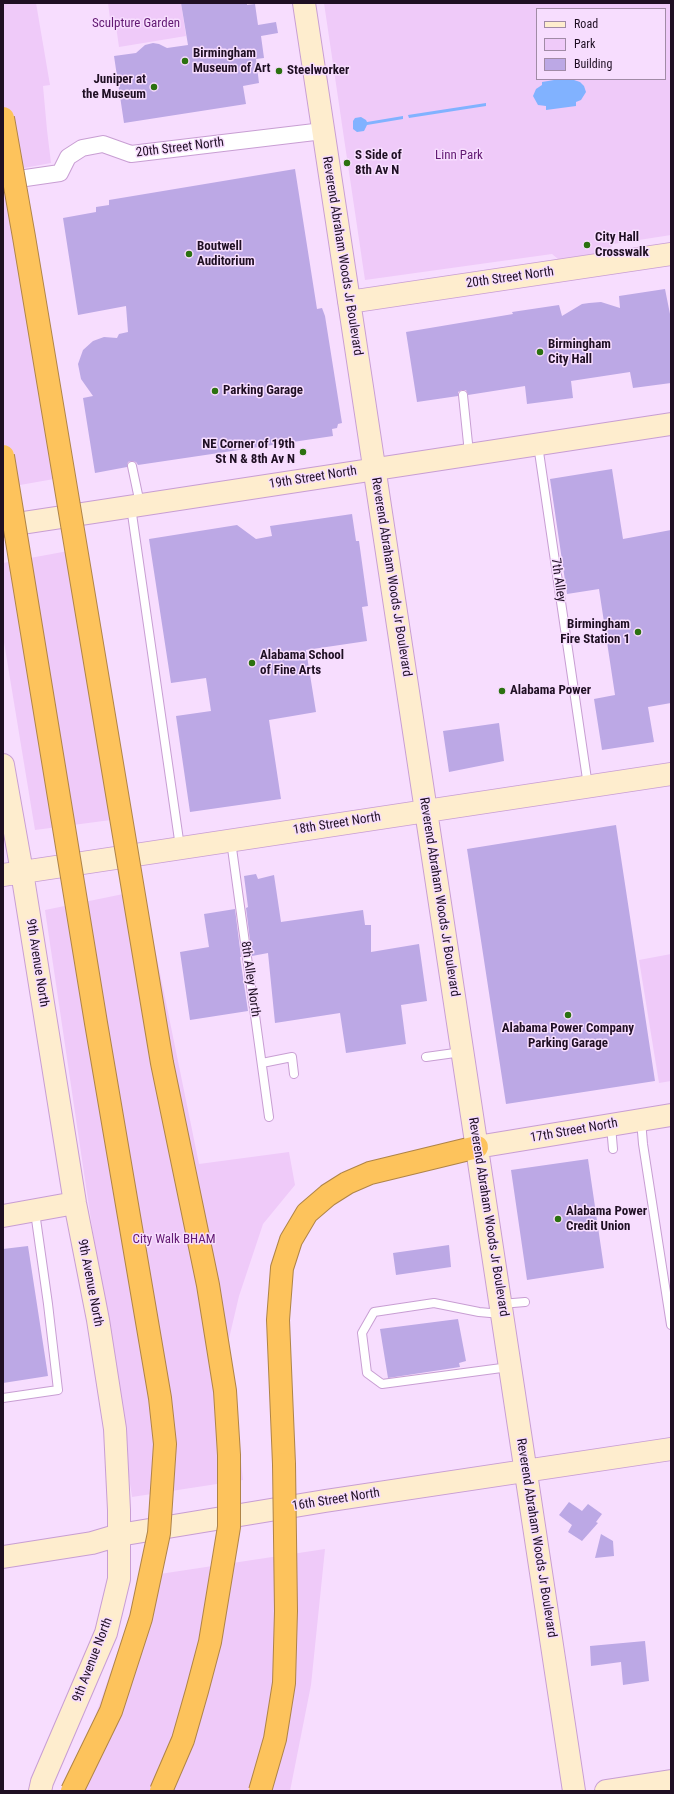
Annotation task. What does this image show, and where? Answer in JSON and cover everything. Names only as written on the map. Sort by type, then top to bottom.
[{"type":"highway","points":[[3,118],[30,269],[162,1063],[208,1285],[225,1391],[229,1527],[210,1642],[183,1740],[161,1791]]},
{"type":"highway","points":[[3,456],[97,1030],[160,1398],[165,1444],[159,1533],[141,1618],[111,1711],[72,1791]]},
{"type":"highway","points":[[260,1791],[275,1739],[284,1683],[286,1611],[284,1464],[278,1320],[282,1268],[291,1240],[307,1214],[328,1195],[347,1183],[378,1171],[477,1147]]},
{"type":"street","name":"Reverend Abraham Woods Jr Boulevard","points":[[304,3],[574,1791]]},
{"type":"street","name":"20th Street North","points":[[5,181],[60,173],[68,158],[82,148],[96,145],[103,144],[131,154],[323,131]]},
{"type":"street","name":"20th Street North","points":[[349,302],[671,254]]},
{"type":"street","name":"19th Street North","points":[[3,526],[374,468],[671,424]]},
{"type":"street","name":"9th Avenue North","points":[[3,765],[13,874],[98,1320],[115,1429],[119,1535],[119,1579],[106,1632],[42,1782],[40,1791]]},
{"type":"street","name":"18th Street North","points":[[13,874],[426,810],[671,774]]},
{"type":"street","name":"17th Street North","points":[[477,1147],[671,1115]]},
{"type":"street","points":[[3,1216],[75,1203]]},
{"type":"street","name":"16th Street North","points":[[3,1556],[92,1543],[119,1535],[671,1448]]},
{"type":"street","points":[[606,1791],[671,1781]]},
{"type":"lane","points":[[463,396],[469,454]]},
{"type":"lane","name":"7th Alley","points":[[538,444],[588,787]]},
{"type":"lane","points":[[132,466],[180,848]]},
{"type":"lane","name":"8th Alley North","points":[[230,840],[269,1117]]},
{"type":"lane","points":[[426,1057],[462,1052]]},
{"type":"lane","points":[[262,1063],[292,1058],[294,1074]]},
{"type":"lane","points":[[641,1119],[643,1144],[671,1325]]},
{"type":"lane","points":[[611,1124],[613,1149]]},
{"type":"lane","points":[[3,1398],[58,1390],[48,1304],[34,1211]]},
{"type":"lane","points":[[510,1367],[382,1384],[367,1374],[362,1333],[374,1312],[434,1303],[479,1312],[501,1309],[525,1302]]},
{"type":"green space","points":[[3,3],[36,3],[50,85],[43,86],[51,163],[24,168],[71,476],[3,488]]},
{"type":"green space","name":"Sculpture Garden","points":[[108,3],[181,3],[186,36],[119,47],[116,26],[111,26]]},
{"type":"green space","name":"Linn Park","points":[[324,3],[671,3],[671,235],[613,244],[608,252],[558,259],[552,254],[365,280]]},
{"type":"green space","points":[[79,549],[126,818],[35,830],[3,636],[3,563]]},
{"type":"green space","name":"City Walk BHAM","points":[[143,890],[199,1164],[289,1152],[295,1185],[263,1224],[239,1296],[228,1343],[243,1480],[132,1497],[45,910]]},
{"type":"green space","points":[[671,954],[671,1081],[659,1083],[639,960]]},
{"type":"green space","points":[[325,1549],[311,1685],[290,1791],[64,1791],[82,1753],[102,1697],[126,1627],[140,1577]]},
{"type":"water","points":[[554,80],[574,80],[580,82],[584,86],[586,92],[581,100],[576,102],[576,106],[546,110],[546,106],[538,105],[533,96],[536,89],[542,85],[542,82]]},
{"type":"water","points":[[486,103],[486,106],[409,118],[408,115]]},
{"type":"water","points":[[403,116],[403,119],[367,125],[364,131],[357,132],[353,129],[353,121],[355,118],[361,117],[367,122]]},
{"type":"building","name":"Birmingham Museum of Art","points":[[181,3],[255,4],[258,25],[276,22],[278,33],[261,36],[264,58],[256,59],[259,83],[243,86],[246,104],[124,123],[114,56],[136,53],[145,45],[153,43],[167,48],[188,45]]},
{"type":"building","points":[[295,169],[317,309],[322,308],[325,316],[342,423],[338,424],[337,428],[332,429],[333,436],[138,465],[136,462],[131,461],[128,462],[127,467],[95,473],[83,398],[93,396],[81,379],[78,364],[83,350],[93,341],[104,337],[117,338],[119,334],[128,332],[126,306],[78,315],[63,218],[96,212],[96,207],[109,205],[109,200]]},
{"type":"building","name":"Birmingham City Hall","points":[[665,289],[671,319],[671,383],[633,388],[630,372],[571,381],[573,398],[527,404],[525,386],[468,395],[466,390],[462,390],[458,392],[458,396],[417,402],[406,332],[513,314],[512,312],[559,305],[562,316],[582,304],[589,303],[601,302],[620,308],[619,296]]},
{"type":"building","points":[[612,469],[623,539],[671,530],[671,703],[648,707],[654,742],[602,750],[594,699],[615,695],[599,589],[567,594],[550,479]]},
{"type":"building","name":"Alabama School of Fine Arts","points":[[352,514],[356,541],[359,541],[368,606],[362,607],[367,641],[306,650],[316,712],[269,720],[281,799],[190,812],[176,716],[211,711],[206,678],[171,683],[149,539],[237,525],[256,539],[272,536],[270,526]]},
{"type":"building","points":[[499,723],[504,761],[449,772],[443,731]]},
{"type":"building","name":"Alabama Power Company Parking Garage","points":[[616,825],[655,1081],[506,1104],[467,849]]},
{"type":"building","points":[[256,874],[258,879],[274,875],[281,922],[363,910],[365,925],[371,925],[371,952],[419,944],[427,1001],[401,1005],[406,1044],[346,1053],[340,1013],[275,1023],[268,953],[252,956],[244,876]]},
{"type":"building","points":[[235,909],[248,1011],[190,1020],[180,952],[209,947],[204,914]]},
{"type":"building","name":"Alabama Power Credit Union","points":[[588,1159],[604,1268],[527,1280],[511,1170]]},
{"type":"building","points":[[449,1245],[451,1267],[396,1275],[393,1253]]},
{"type":"building","points":[[28,1246],[48,1376],[3,1383],[3,1249]]},
{"type":"building","points":[[458,1319],[466,1361],[459,1363],[460,1367],[388,1378],[380,1329]]},
{"type":"building","points":[[569,1502],[582,1511],[588,1504],[602,1514],[596,1522],[598,1523],[582,1541],[568,1532],[572,1525],[559,1515]]},
{"type":"building","points":[[601,1534],[613,1541],[614,1556],[595,1558]]},
{"type":"building","points":[[645,1641],[649,1681],[623,1685],[621,1662],[591,1666],[590,1646]]},
{"type":"place","name":"Birmingham Museum of Art","points":[[185,61]]},
{"type":"place","name":"Steelworker","points":[[279,71]]},
{"type":"place","name":"Juniper at the Museum","points":[[154,87]]},
{"type":"place","name":"S Side of 8th Av N","points":[[347,163]]},
{"type":"place","name":"City Hall Crosswalk","points":[[587,245]]},
{"type":"place","name":"Boutwell Auditorium","points":[[189,254]]},
{"type":"place","name":"Birmingham City Hall","points":[[540,352]]},
{"type":"place","name":"Parking Garage","points":[[215,391]]},
{"type":"place","name":"NE Corner of 19th St N & 8th Av N","points":[[303,452]]},
{"type":"place","name":"Birmingham Fire Station 1","points":[[638,632]]},
{"type":"place","name":"Alabama School of Fine Arts","points":[[252,663]]},
{"type":"place","name":"Alabama Power","points":[[502,691]]},
{"type":"place","name":"Alabama Power Company Parking Garage","points":[[568,1015]]},
{"type":"place","name":"Alabama Power Credit Union","points":[[558,1219]]}]
